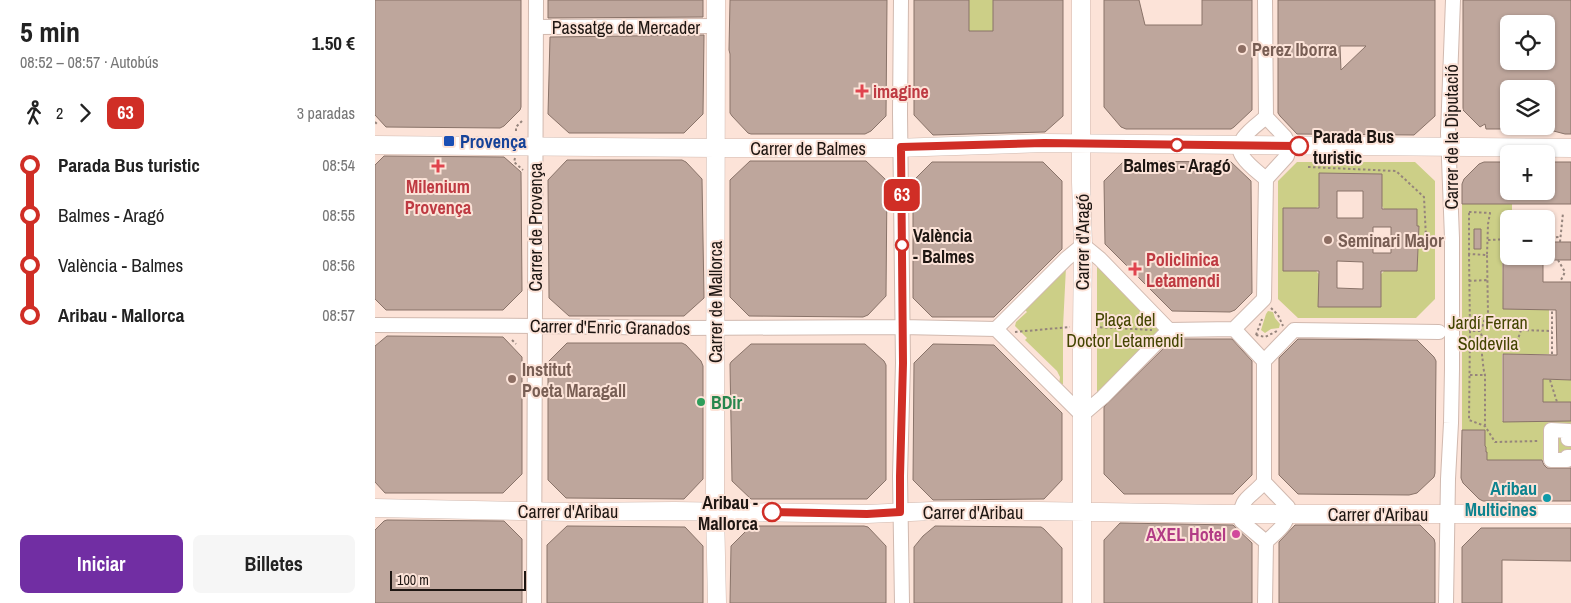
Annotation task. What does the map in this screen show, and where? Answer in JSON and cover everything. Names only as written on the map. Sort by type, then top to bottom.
[{"type":"main road","name":"Carrer de Mallorca","points":[[715,0],[715,511],[717,603]]},
{"type":"main road","name":"Carrer d'Aragó","points":[[1081,0],[1083,245],[1082,603]]},
{"type":"main road","name":"Carrer de Balmes","points":[[375,145],[716,148],[901,147],[1044,143],[1241,146],[1288,151],[1448,147],[1571,148]]},
{"type":"main road","name":"Carrer d'Aribau","points":[[375,508],[867,514],[900,512],[1082,512],[1571,514]]},
{"type":"street","name":"Carrer de Provença","points":[[534,603],[534,147],[536,0]]},
{"type":"street","points":[[901,0],[902,327],[900,512],[902,603]]},
{"type":"street","points":[[1265,0],[1262,120],[1243,137],[1241,146],[1242,156],[1265,179]]},
{"type":"street","name":"Carrer de la Diputació","points":[[1446,603],[1452,369],[1448,147],[1453,0]]},
{"type":"street","name":"Passatge de Mercader","points":[[536,27],[716,26]]},
{"type":"street","points":[[1163,330],[1100,258],[1083,245],[1066,259],[995,329],[1082,415],[1103,397],[1163,330],[1234,330],[1264,303],[1265,179],[1288,151],[1285,137],[1262,120]]},
{"type":"street","name":"Carrer d'Enric Granados","points":[[375,326],[902,327],[995,329]]},
{"type":"street","points":[[1234,330],[1264,361],[1264,482],[1243,503],[1241,521],[1265,542]]},
{"type":"street","points":[[1264,361],[1294,330],[1439,332]]},
{"type":"street","points":[[1571,439],[1569,439],[1569,431],[1551,430],[1551,460],[1567,460],[1567,457],[1571,457]]},
{"type":"street","points":[[1264,482],[1288,506],[1289,513],[1287,521],[1265,542],[1265,603]]},
{"type":"path","points":[[516,132],[516,127],[522,121]]},
{"type":"path","points":[[515,158],[515,162],[523,170]]},
{"type":"path","points":[[1308,167],[1397,171],[1424,197],[1426,238],[1440,238]]},
{"type":"path","points":[[1485,426],[1469,420],[1469,212],[1490,213],[1487,255],[1488,314],[1483,321],[1480,331],[1485,346],[1482,354],[1485,375],[1485,426],[1495,442],[1542,441]]},
{"type":"path","points":[[1560,242],[1559,237],[1563,213]]},
{"type":"path","points":[[1555,237],[1559,237]]},
{"type":"path","points":[[1488,240],[1500,240]]},
{"type":"path","points":[[1469,254],[1487,255]]},
{"type":"path","points":[[1558,260],[1565,272],[1560,282]]},
{"type":"path","points":[[1469,281],[1487,280]]},
{"type":"path","points":[[1264,303],[1278,315],[1285,329]]},
{"type":"path","points":[[1250,346],[1257,335],[1263,315],[1264,303]]},
{"type":"path","points":[[1552,309],[1552,354]]},
{"type":"path","points":[[1483,321],[1518,321],[1521,330],[1517,342],[1483,338]]},
{"type":"path","points":[[1010,332],[1070,327]]},
{"type":"path","points":[[1095,327],[1163,330]]},
{"type":"path","points":[[1521,330],[1552,331]]},
{"type":"path","points":[[1470,331],[1480,331]]},
{"type":"path","points":[[512,340],[516,344]]},
{"type":"path","points":[[1469,375],[1485,375]]},
{"type":"path","points":[[1550,380],[1557,402]]},
{"type":"green space","points":[[969,0],[993,0],[993,31],[969,31]]},
{"type":"green space","points":[[1297,162],[1415,162],[1435,181],[1435,299],[1416,318],[1298,318],[1278,299],[1278,181]],"holes":[[[1319,173],[1382,174],[1382,206],[1384,209],[1417,209],[1417,226],[1419,227],[1417,271],[1384,271],[1381,274],[1381,307],[1319,307],[1319,274],[1316,271],[1283,271],[1283,209],[1316,208],[1319,206]]]},
{"type":"green space","name":"Jardí Ferran Soldevila","points":[[1462,204],[1512,204],[1512,210],[1500,210],[1500,265],[1502,265],[1503,309],[1549,309],[1549,354],[1502,354],[1502,421],[1571,421],[1571,457],[1567,460],[1462,460]]},
{"type":"green space","name":"Plaça del Doctor Letamendi","points":[[1097,261],[1159,323],[1159,337],[1097,399]]},
{"type":"green space","name":"Plaça del Doctor Letamendi","points":[[1066,267],[1063,384],[1059,384],[1060,377],[1057,371],[1025,340],[1027,338],[1015,326],[1016,322],[1027,312],[1023,308]]},
{"type":"green space","points":[[1268,311],[1273,312],[1280,324],[1279,328],[1271,329],[1265,333],[1261,330]]},
{"type":"green space","points":[[1543,379],[1571,380],[1571,402],[1543,402]]},
{"type":"building","points":[[375,0],[521,0],[520,110],[500,128],[386,127],[375,115]]},
{"type":"building","points":[[548,0],[703,0],[703,17],[548,18]]},
{"type":"building","points":[[730,0],[887,0],[886,116],[871,131],[865,134],[748,133],[730,113]]},
{"type":"building","points":[[914,0],[969,0],[969,31],[993,31],[993,0],[1063,0],[1063,116],[1045,132],[933,135],[914,115]]},
{"type":"building","points":[[1104,0],[1139,0],[1145,25],[1202,25],[1202,0],[1252,0],[1252,110],[1231,129],[1126,129],[1121,127],[1104,107]]},
{"type":"building","points":[[1278,0],[1435,0],[1435,116],[1414,135],[1297,134],[1278,113]],"holes":[[[1340,46],[1366,46],[1341,70]]]},
{"type":"building","points":[[1463,0],[1571,0],[1571,134],[1555,131],[1555,80],[1500,80],[1500,129],[1486,129],[1485,124],[1480,127],[1463,110]]},
{"type":"building","points":[[704,35],[703,114],[684,133],[569,133],[548,114],[550,37]]},
{"type":"building","points":[[384,156],[504,157],[521,172],[522,291],[503,310],[386,310],[375,299],[375,165]]},
{"type":"building","points":[[567,160],[682,160],[702,179],[704,298],[684,316],[569,316],[549,298],[548,180]]},
{"type":"building","points":[[750,161],[866,161],[885,179],[887,182],[886,296],[868,315],[863,317],[749,316],[730,297],[730,180]]},
{"type":"building","points":[[1124,161],[1231,162],[1251,181],[1252,293],[1235,310],[1230,312],[1172,311],[1105,244],[1104,181]]},
{"type":"building","points":[[932,162],[1043,162],[1062,181],[1062,249],[994,317],[932,317],[913,298],[913,181]]},
{"type":"building","points":[[1484,162],[1500,162],[1500,200],[1555,200],[1555,162],[1571,162],[1571,204],[1462,204],[1462,184],[1464,179],[1479,164]]},
{"type":"building","name":"Seminari Major","points":[[1319,173],[1382,174],[1382,209],[1417,209],[1417,226],[1419,226],[1417,271],[1381,271],[1381,307],[1318,307],[1319,271],[1283,271],[1283,208],[1319,208]],"holes":[[[1337,191],[1363,191],[1363,218],[1337,218]],[[1373,227],[1391,227],[1391,253],[1373,253]],[[1337,261],[1363,262],[1363,289],[1337,288]]]},
{"type":"building","points":[[1474,229],[1481,229],[1481,249],[1474,249]]},
{"type":"building","points":[[1555,242],[1571,242],[1571,260],[1555,260]]},
{"type":"building","points":[[1503,265],[1543,265],[1543,282],[1571,282],[1571,380],[1543,379],[1543,402],[1571,402],[1571,421],[1503,422],[1503,354],[1557,355],[1556,310],[1503,309]]},
{"type":"building","points":[[387,336],[503,337],[522,357],[522,474],[503,493],[385,493],[375,482],[375,346]]},
{"type":"building","points":[[1173,339],[1232,339],[1252,361],[1252,475],[1233,494],[1124,494],[1104,474],[1104,407]]},
{"type":"building","points":[[1298,339],[1417,340],[1434,357],[1436,361],[1435,473],[1434,477],[1417,493],[1409,495],[1298,494],[1279,475],[1279,358]]},
{"type":"building","points":[[567,343],[682,343],[701,361],[703,366],[703,479],[684,499],[566,498],[548,480],[548,362]]},
{"type":"building","points":[[751,344],[865,344],[884,361],[886,365],[886,480],[867,499],[751,499],[732,481],[730,364]]},
{"type":"building","points":[[933,344],[994,345],[1062,413],[1062,480],[1044,499],[933,500],[913,480],[914,363]]},
{"type":"building","points":[[1462,430],[1485,430],[1487,460],[1542,460],[1547,468],[1571,468],[1571,501],[1483,501],[1479,499],[1463,483],[1461,478]]},
{"type":"building","points":[[387,520],[504,521],[522,539],[522,603],[375,603],[375,530]]},
{"type":"building","points":[[1120,523],[1233,525],[1252,543],[1252,603],[1104,603],[1104,540]]},
{"type":"building","points":[[1295,525],[1420,525],[1434,539],[1435,543],[1435,603],[1279,603],[1279,542]]},
{"type":"building","points":[[567,526],[685,527],[703,546],[703,603],[547,603],[547,545]]},
{"type":"building","points":[[751,526],[868,527],[886,546],[886,603],[730,603],[731,546]]},
{"type":"building","points":[[935,526],[1041,527],[1062,548],[1062,603],[914,603],[914,547]]},
{"type":"building","points":[[1481,528],[1571,528],[1571,561],[1502,560],[1502,603],[1462,603],[1462,547]]},
{"type":"bus line","name":"63","points":[[772,512],[867,514],[900,512],[903,363],[901,147],[1044,143],[1299,146]]},
{"type":"place","name":"Perez Iborra","points":[[1242,49]]},
{"type":"place","name":"imagine","points":[[862,91]]},
{"type":"place","name":"Provença","points":[[449,141]]},
{"type":"place","name":"Balmes - Aragó","points":[[1177,145]]},
{"type":"place","name":"Parada Bus turistic","points":[[1299,146]]},
{"type":"place","name":"Milenium Provença","points":[[438,166]]},
{"type":"place","name":"Seminari Major","points":[[1328,240]]},
{"type":"place","name":"València - Balmes","points":[[902,245]]},
{"type":"place","name":"Policlinica Letamendi","points":[[1135,269]]},
{"type":"place","name":"Institut Poeta Maragall","points":[[512,379]]},
{"type":"place","name":"BDir","points":[[701,402]]},
{"type":"place","name":"Aribau Multicines","points":[[1547,498]]},
{"type":"place","name":"Aribau - Mallorca","points":[[772,512]]},
{"type":"place","name":"AXEL Hotel","points":[[1236,534]]}]
